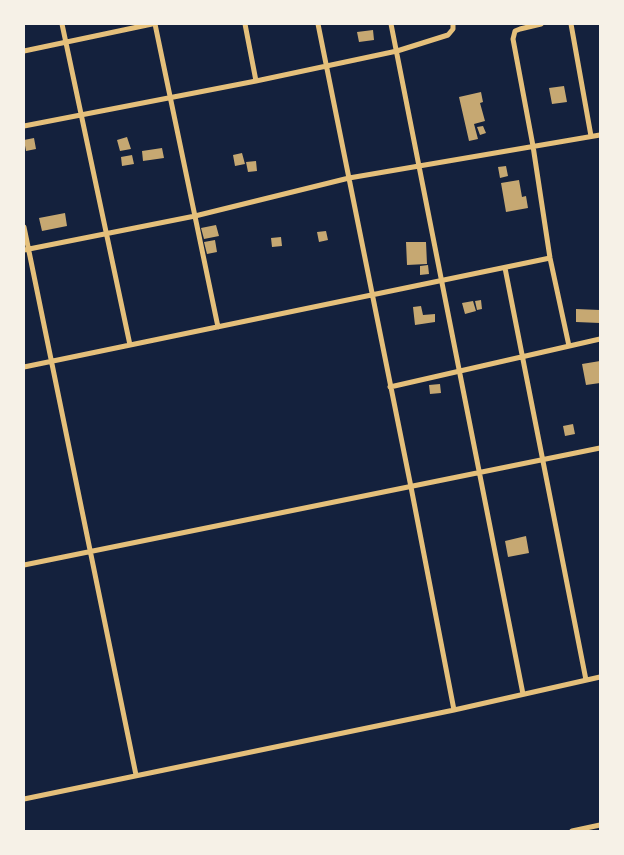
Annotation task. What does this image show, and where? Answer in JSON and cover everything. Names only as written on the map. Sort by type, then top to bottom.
[{"type":"street","points":[[62,24],[130,345]]},
{"type":"street","points":[[24,51],[153,24],[218,327]]},
{"type":"street","points":[[244,24],[256,81]]},
{"type":"street","points":[[318,24],[454,710]]},
{"type":"street","points":[[391,24],[523,694]]},
{"type":"street","points":[[24,126],[256,81],[397,51],[448,35],[453,29],[453,24]]},
{"type":"street","points":[[541,24],[515,31],[512,39],[533,146],[550,258],[569,346]]},
{"type":"street","points":[[571,24],[590,136]]},
{"type":"street","points":[[26,249],[195,216],[349,178],[600,135]]},
{"type":"street","points":[[24,228],[26,249],[51,361],[136,775]]},
{"type":"street","points":[[24,367],[550,258]]},
{"type":"street","points":[[505,268],[586,680]]},
{"type":"street","points":[[390,387],[600,339]]},
{"type":"street","points":[[24,565],[600,448]]},
{"type":"street","points":[[24,799],[454,710],[600,677]]},
{"type":"street","points":[[572,831],[600,825]]},
{"type":"building","points":[[373,30],[374,40],[359,42],[357,32]]},
{"type":"building","points":[[564,86],[567,102],[552,104],[549,88]]},
{"type":"building","points":[[481,92],[483,102],[480,103],[485,121],[474,124],[478,139],[469,141],[459,97]]},
{"type":"building","points":[[483,126],[486,133],[480,135],[477,127]]},
{"type":"building","points":[[127,137],[131,149],[120,151],[117,140]]},
{"type":"building","points":[[34,138],[36,149],[26,151],[24,140]]},
{"type":"building","points":[[162,148],[164,158],[143,161],[142,151]]},
{"type":"building","points":[[242,153],[245,164],[235,166],[233,155]]},
{"type":"building","points":[[132,155],[134,164],[122,166],[121,157]]},
{"type":"building","points":[[256,161],[257,171],[248,172],[246,162]]},
{"type":"building","points":[[506,166],[508,176],[500,178],[498,167]]},
{"type":"building","points":[[519,180],[522,197],[526,196],[528,208],[506,212],[501,183]]},
{"type":"building","points":[[65,213],[67,226],[42,231],[39,218]]},
{"type":"building","points":[[216,225],[219,236],[204,239],[201,228]]},
{"type":"building","points":[[326,231],[328,240],[319,242],[317,232]]},
{"type":"building","points":[[281,237],[282,246],[272,247],[271,238]]},
{"type":"building","points":[[215,240],[217,252],[207,254],[204,242]]},
{"type":"building","points":[[406,242],[426,242],[427,264],[407,265]]},
{"type":"building","points":[[428,265],[429,274],[420,275],[420,266]]},
{"type":"building","points":[[481,300],[482,309],[477,310],[475,301]]},
{"type":"building","points":[[473,301],[476,311],[465,314],[462,303]]},
{"type":"building","points":[[421,306],[423,315],[435,314],[435,322],[415,325],[413,307]]},
{"type":"building","points":[[576,309],[600,310],[600,323],[576,322]]},
{"type":"building","points":[[600,361],[600,383],[586,385],[582,364]]},
{"type":"building","points":[[440,384],[441,393],[430,394],[429,385]]},
{"type":"building","points":[[573,424],[575,434],[565,436],[563,426]]},
{"type":"building","points":[[526,536],[529,553],[508,557],[505,541]]}]
